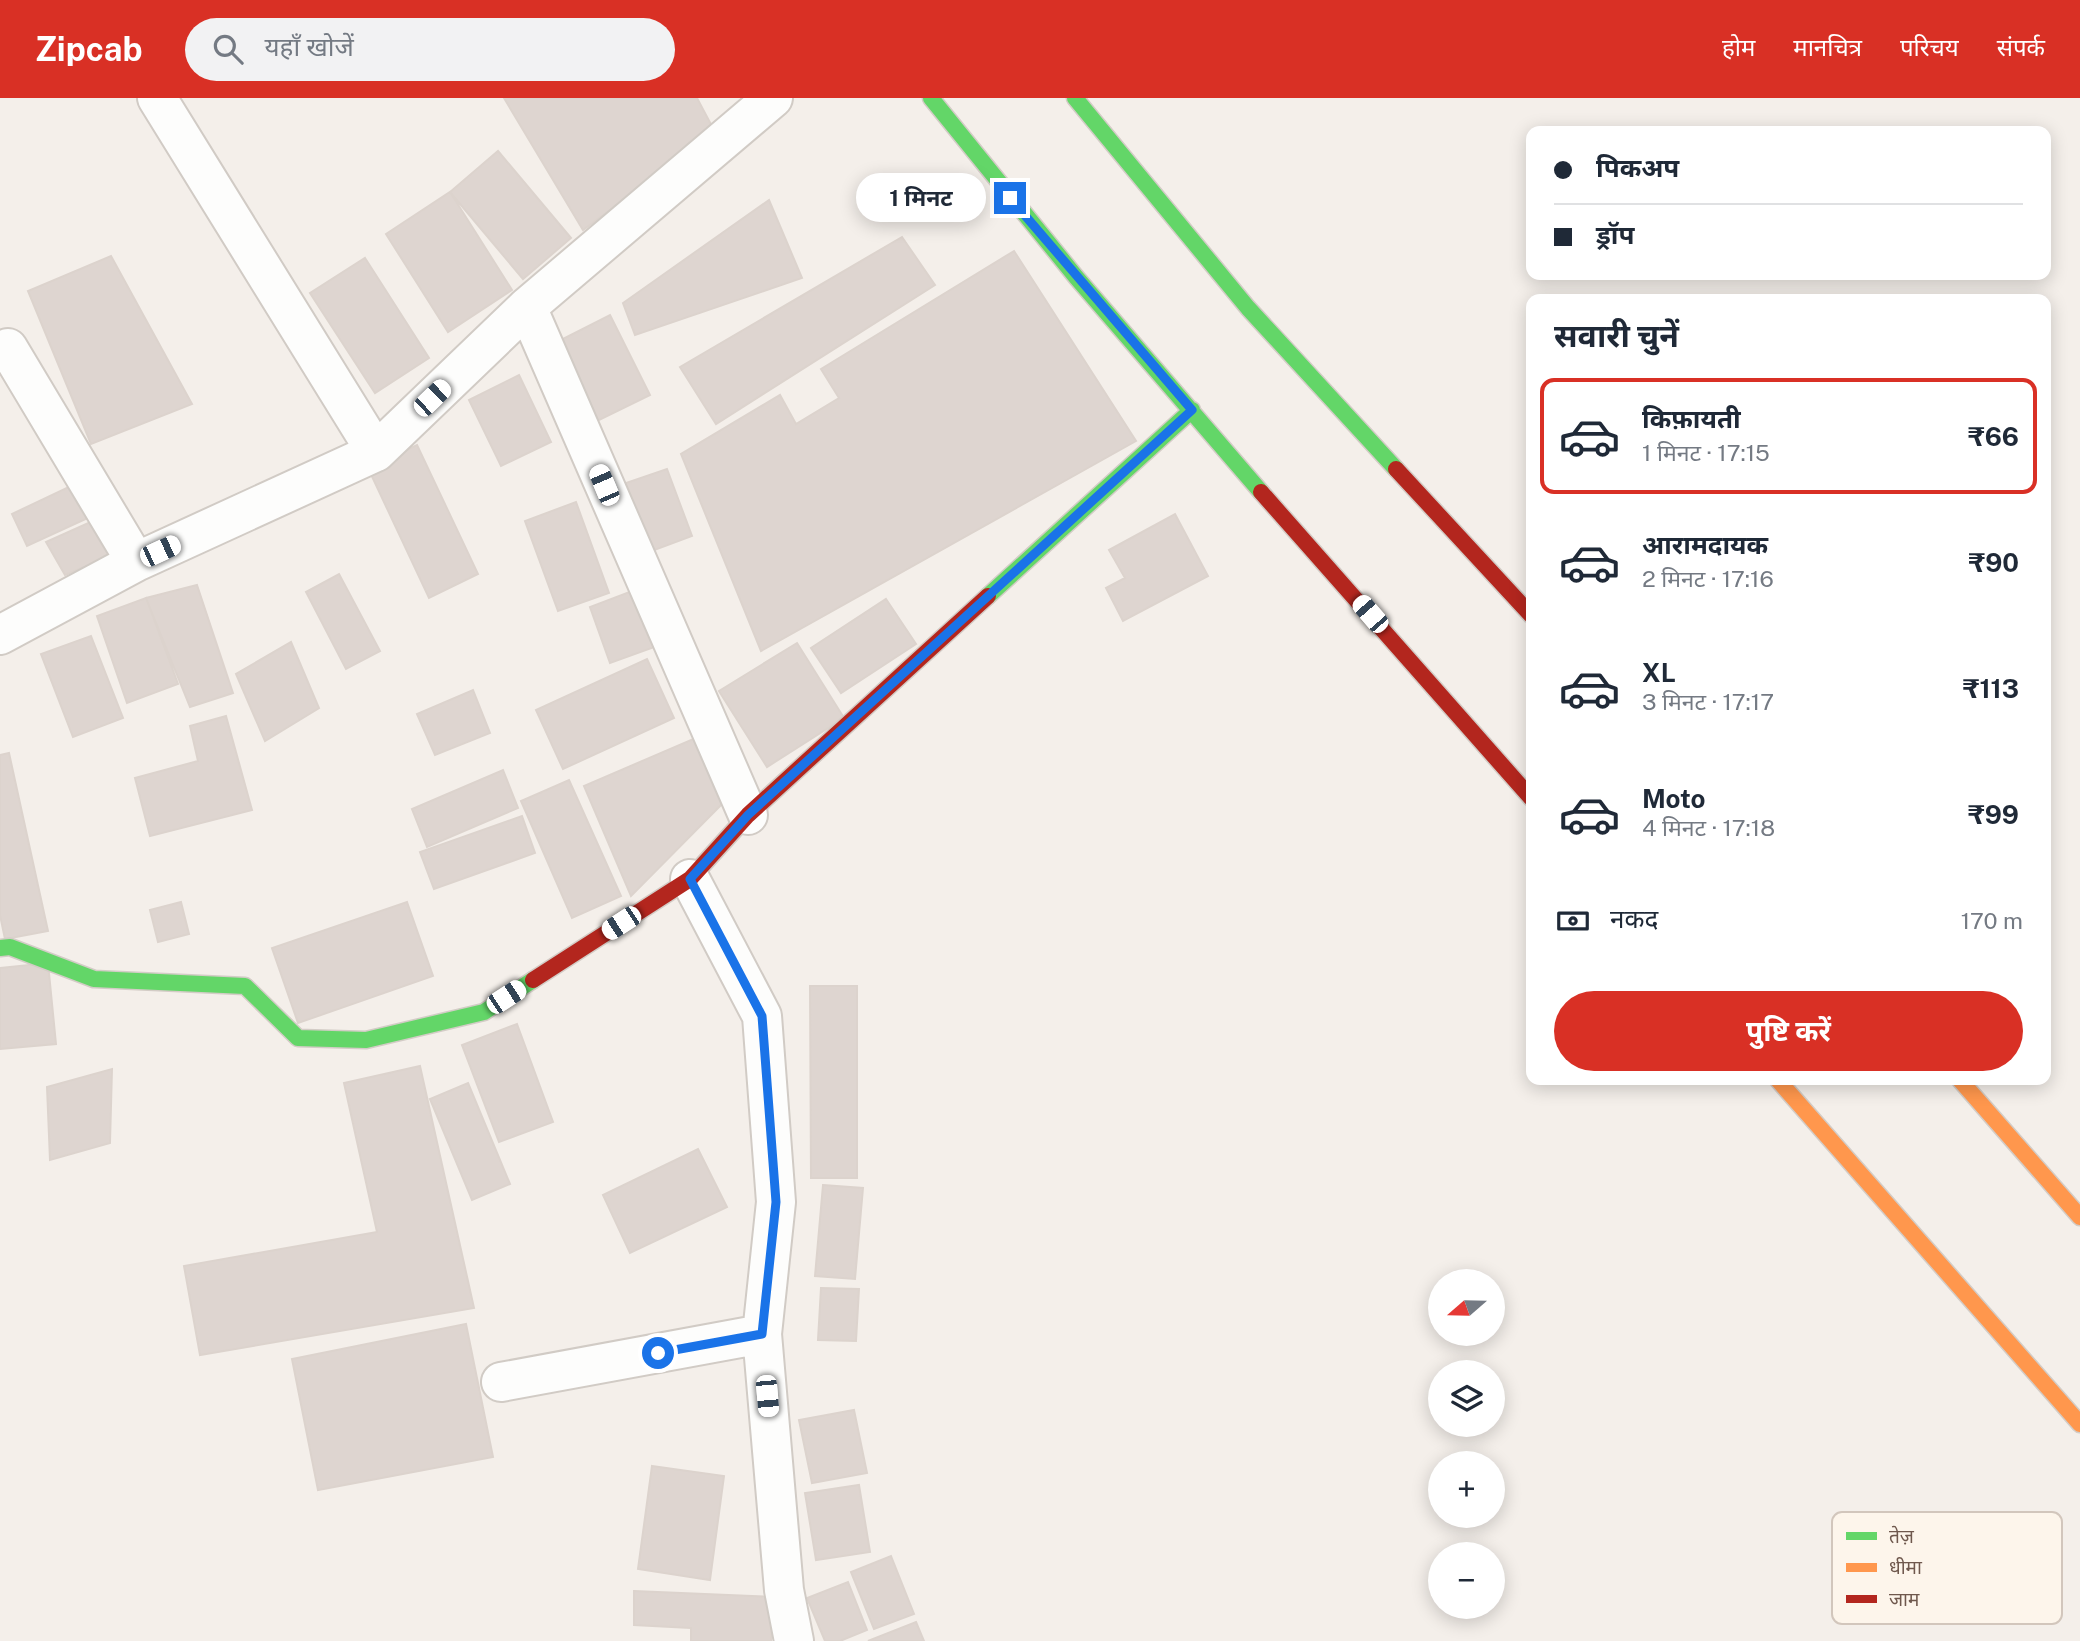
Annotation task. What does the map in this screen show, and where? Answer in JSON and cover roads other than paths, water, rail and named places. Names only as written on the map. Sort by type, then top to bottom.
[{"type":"main road","points":[[931,98],[992,177],[1526,792]]},
{"type":"main road","points":[[1075,98],[1248,308],[1526,610]]},
{"type":"main road","points":[[0,948],[10,947],[94,979],[245,986],[298,1038],[366,1040],[484,1012],[690,879],[748,815],[1192,410]]},
{"type":"main road","points":[[1782,1085],[2080,1424]]},
{"type":"main road","points":[[1964,1085],[2080,1217]]},
{"type":"street","points":[[157,98],[376,452]]},
{"type":"street","points":[[0,635],[136,562],[376,452],[527,307],[774,98]]},
{"type":"street","points":[[527,307],[748,815]]},
{"type":"street","points":[[8,348],[136,562]]},
{"type":"street","points":[[690,879],[762,1016],[776,1202],[762,1334],[783,1590],[794,1641]]},
{"type":"street","points":[[501,1382],[762,1334]]}]
